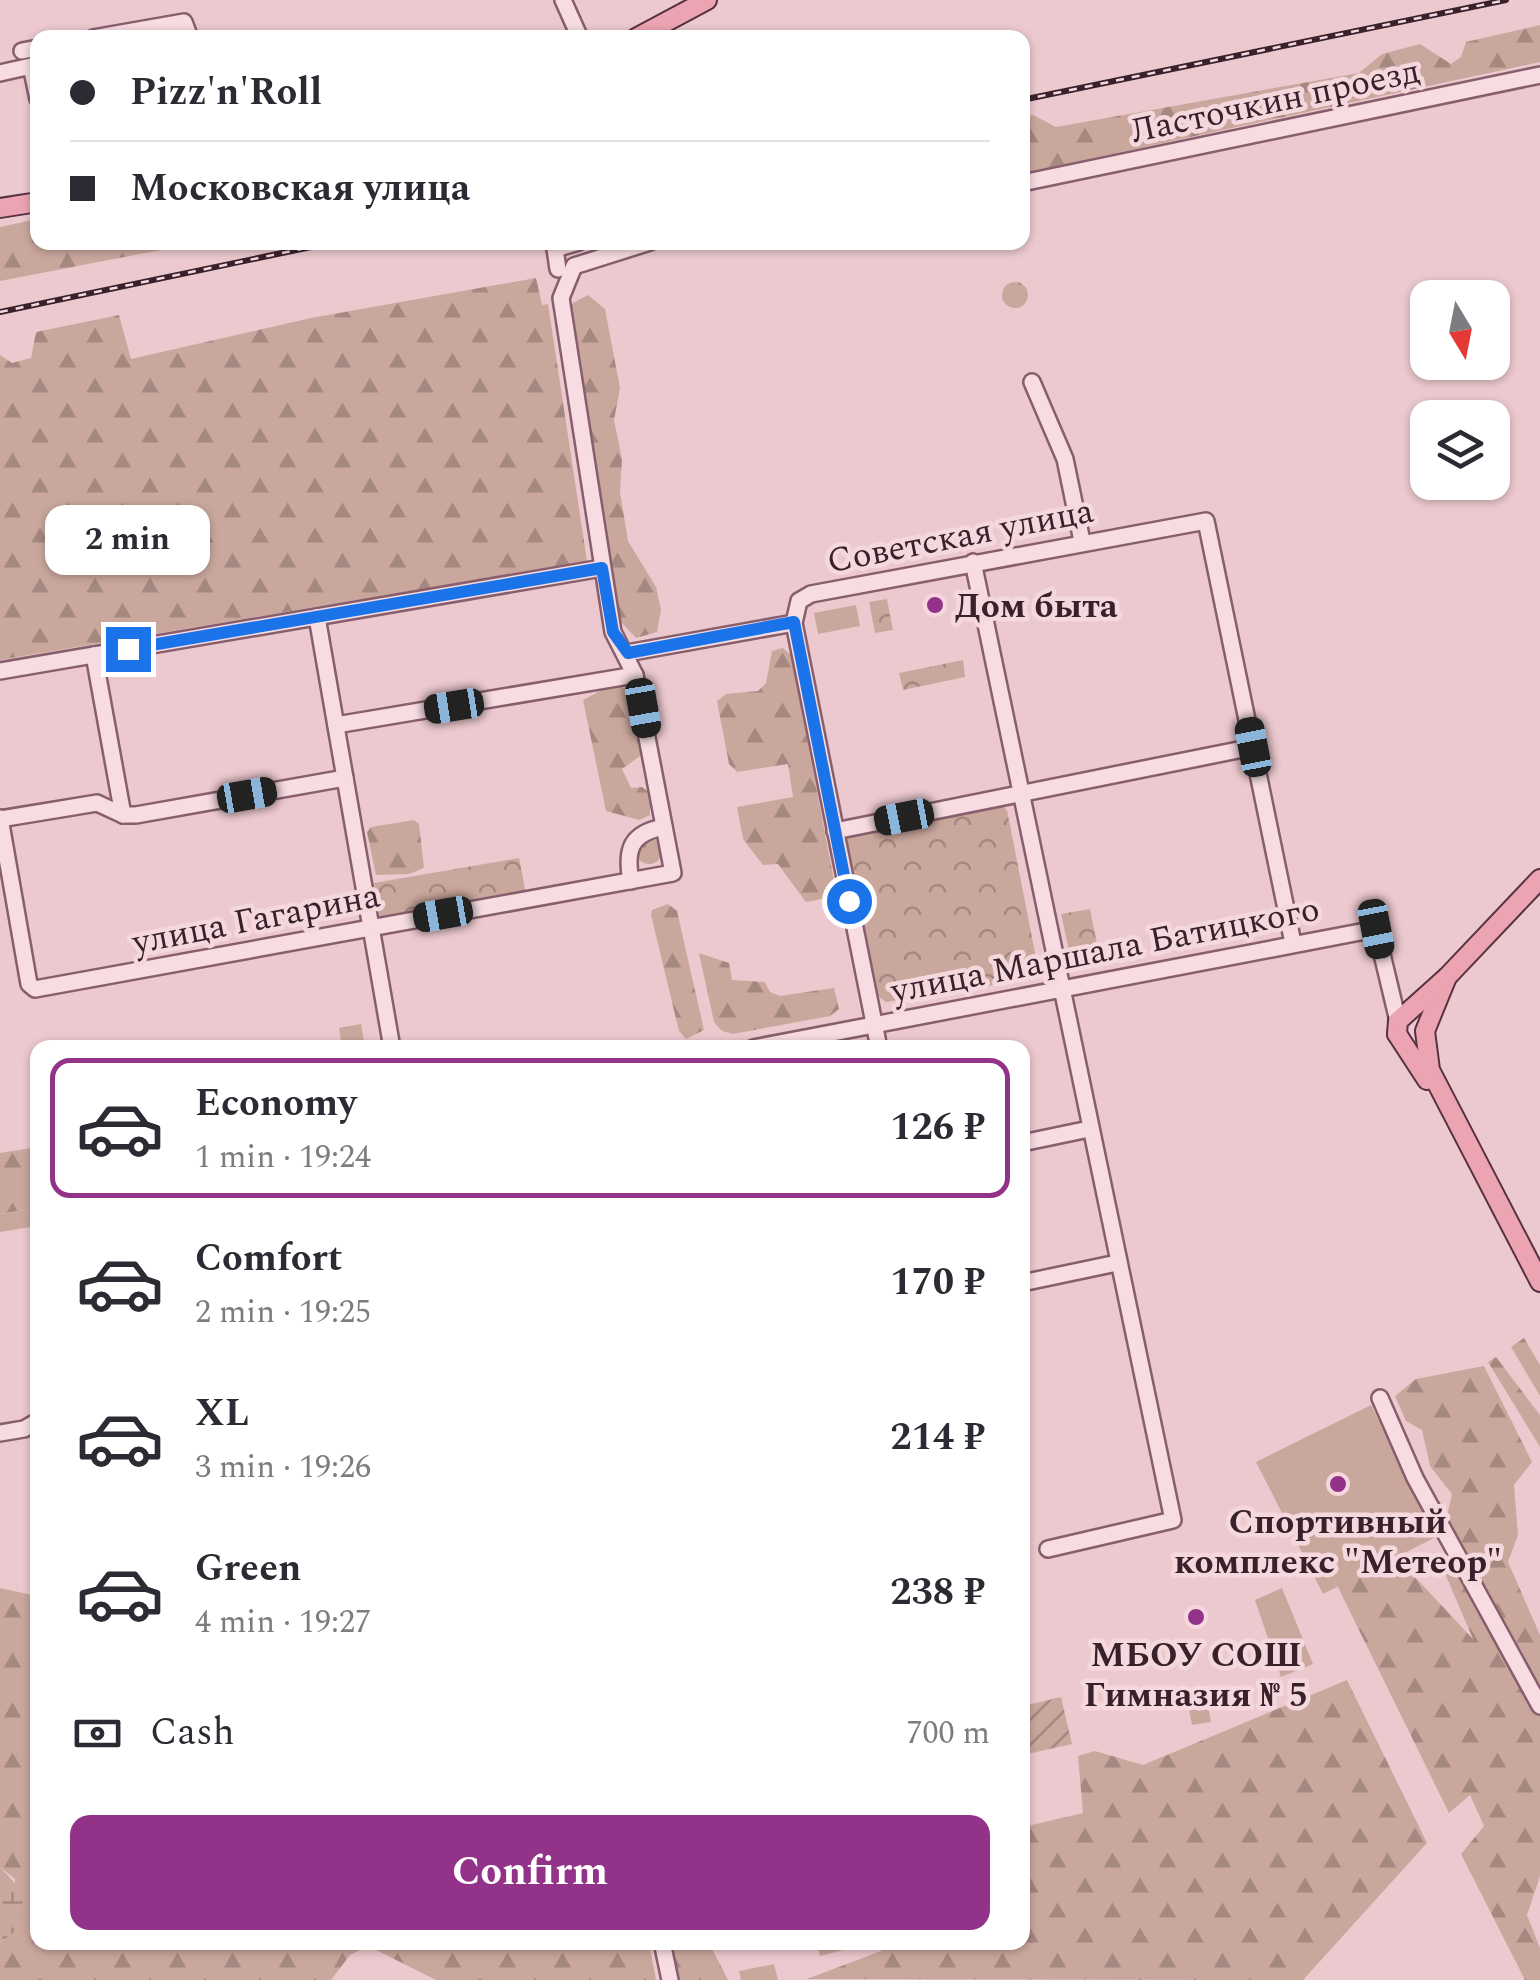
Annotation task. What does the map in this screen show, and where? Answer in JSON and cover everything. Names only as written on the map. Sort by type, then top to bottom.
[{"type":"main road","points":[[651,30],[707,0]]},
{"type":"main road","points":[[0,208],[30,203]]},
{"type":"main road","points":[[1400,1024],[1540,879]]},
{"type":"main road","points":[[1400,1024],[1413,1042],[1424,1032],[1447,977]]},
{"type":"main road","points":[[1400,1024],[1540,1282]]},
{"type":"main road","points":[[1424,1032],[1430,1070],[1446,1110]]},
{"type":"street","points":[[563,0],[576,30]]},
{"type":"street","points":[[138,30],[184,22],[187,30]]},
{"type":"street","points":[[0,73],[30,66]]},
{"type":"street","name":"Ласточкин проезд","points":[[1030,182],[1540,75]]},
{"type":"street","points":[[554,250],[613,632],[628,653],[635,675],[664,827],[645,831],[632,842],[628,860],[631,880]]},
{"type":"street","points":[[561,276],[574,266],[625,250]]},
{"type":"street","points":[[1032,382],[1065,460],[1082,542]]},
{"type":"street","name":"Советская улица","points":[[794,622],[799,601],[811,594],[1206,521],[1253,747]]},
{"type":"street","points":[[973,562],[1116,1263],[1174,1520],[1048,1549]]},
{"type":"street","points":[[0,670],[602,568]]},
{"type":"street","points":[[317,618],[391,1040]]},
{"type":"street","points":[[628,653],[794,622],[877,1040]]},
{"type":"street","points":[[94,655],[123,815]]},
{"type":"street","points":[[336,725],[635,675]]},
{"type":"street","points":[[835,830],[1253,747],[1292,944]]},
{"type":"street","points":[[0,819],[98,803],[123,815],[344,778]]},
{"type":"street","name":"улица Гагарина","points":[[0,819],[29,984],[36,988],[673,873],[664,827]]},
{"type":"street","name":"улица Маршала Батицкого","points":[[793,1040],[1376,929],[1388,994],[1400,1024]]},
{"type":"street","points":[[1030,1141],[1088,1128]]},
{"type":"street","points":[[1030,1281],[1116,1263]]},
{"type":"street","points":[[1380,1398],[1415,1478],[1540,1706]]},
{"type":"street","points":[[0,1434],[30,1426]]},
{"type":"street","points":[[664,1950],[670,1980]]},
{"type":"green space","points":[[1540,25],[1540,62],[1030,171],[1030,116],[1056,127],[1359,73],[1382,54],[1420,44],[1451,64],[1461,57],[1466,42]]},
{"type":"green space","points":[[30,221],[30,250],[161,250],[0,281],[0,227]]},
{"type":"green space","points":[[536,278],[542,305],[548,304],[587,561],[0,660],[0,355],[12,363],[31,358],[36,332],[119,315],[131,359],[311,318]]},
{"type":"green space","points":[[1015,282],[1024,286],[1028,295],[1024,304],[1015,308],[1006,304],[1002,295],[1006,286]]},
{"type":"green space","points":[[588,295],[605,309],[620,388],[614,420],[622,459],[620,492],[628,541],[656,587],[661,610],[657,632],[636,638],[621,622],[569,305]]},
{"type":"green space","points":[[887,599],[893,630],[875,633],[869,602]]},
{"type":"green space","points":[[856,605],[860,626],[818,634],[814,613]]},
{"type":"green space","points":[[783,648],[791,655],[837,896],[806,902],[778,864],[763,865],[743,839],[737,807],[793,797],[788,764],[737,772],[729,764],[717,701],[726,694],[758,691],[766,683],[772,651]]},
{"type":"green space","points":[[963,660],[965,677],[903,690],[899,673]]},
{"type":"green space","points":[[613,684],[629,692],[639,719],[633,727],[643,745],[640,756],[622,769],[631,788],[642,787],[650,793],[650,815],[639,820],[606,811],[583,700]]},
{"type":"green space","points":[[1002,805],[1007,810],[1039,973],[1033,979],[886,1002],[876,995],[845,848],[848,837]]},
{"type":"green space","points":[[414,820],[419,824],[424,868],[409,874],[376,875],[367,832],[371,827]]},
{"type":"green space","points":[[649,838],[658,842],[662,851],[658,860],[649,864],[640,860],[636,851],[640,842]]},
{"type":"green space","points":[[519,858],[526,894],[380,919],[374,883]]},
{"type":"green space","points":[[668,904],[677,911],[704,1030],[686,1039],[679,1031],[651,915],[652,910]]},
{"type":"green space","points":[[1090,909],[1097,944],[1069,950],[1061,914]]},
{"type":"green space","points":[[699,953],[729,963],[732,980],[765,982],[770,992],[780,996],[834,988],[839,1009],[830,1016],[733,1034],[722,1031],[714,1022]]},
{"type":"green space","points":[[361,1024],[364,1040],[341,1040],[339,1028]]},
{"type":"green space","points":[[30,1148],[30,1209],[0,1214],[0,1153]]},
{"type":"green space","points":[[30,1209],[30,1227],[0,1232],[0,1214]]},
{"type":"green space","points":[[1524,1338],[1540,1365],[1540,1396],[1511,1347]]},
{"type":"green space","points":[[1496,1357],[1540,1415],[1540,1447],[1488,1362]]},
{"type":"green space","points":[[1484,1366],[1532,1462],[1514,1485],[1518,1535],[1508,1562],[1540,1635],[1540,1876],[1527,1915],[1540,1948],[1540,1980],[1525,1980],[1461,1854],[1484,1826],[1470,1795],[1449,1813],[1330,1571],[1372,1569],[1399,1560],[1473,1639],[1444,1571],[1482,1589],[1447,1516],[1452,1494],[1430,1466],[1422,1430],[1406,1421],[1395,1396],[1416,1379]]},
{"type":"green space","name":"Спортивный комплекс \"Метеор\"","points":[[1371,1405],[1436,1537],[1323,1594],[1256,1462]]},
{"type":"green space","points":[[0,1588],[30,1594],[30,1950],[360,1950],[350,1955],[331,1980],[0,1980],[0,1943],[18,1929],[15,1879],[0,1867]]},
{"type":"green space","points":[[1282,1588],[1313,1664],[1281,1677],[1255,1600]]},
{"type":"green space","points":[[1347,1680],[1427,1843],[1303,1980],[807,1979],[882,1950],[1030,1950],[1030,1825],[1083,1813],[1078,1756],[1095,1751],[1143,1765]]},
{"type":"green space","points":[[1204,1686],[1211,1722],[1192,1725],[1185,1690]]},
{"type":"green space","points":[[1061,1697],[1072,1744],[1030,1753],[1030,1704]]},
{"type":"green space","points":[[0,1867],[25,1894],[18,1929],[0,1943]]},
{"type":"green space","points":[[376,1950],[650,1950],[656,1980],[436,1980]]},
{"type":"green space","points":[[672,1950],[713,1950],[728,1980],[677,1980]]},
{"type":"green space","points":[[819,1950],[843,1950],[820,1956]]},
{"type":"green space","points":[[774,1964],[778,1980],[741,1980],[739,1971]]},
{"type":"railway","points":[[1030,98],[1506,0]]},
{"type":"railway","points":[[0,312],[297,250]]},
{"type":"place","name":"Дом быта","points":[[935,605]]},
{"type":"place","name":"Спортивный комплекс \"Метеор\"","points":[[1338,1484]]},
{"type":"place","name":"МБОУ СОШ Гимназия № 5","points":[[1196,1617]]},
{"type":"route","points":[[128,649],[602,568],[613,632],[628,653],[794,622],[849,901]]}]
